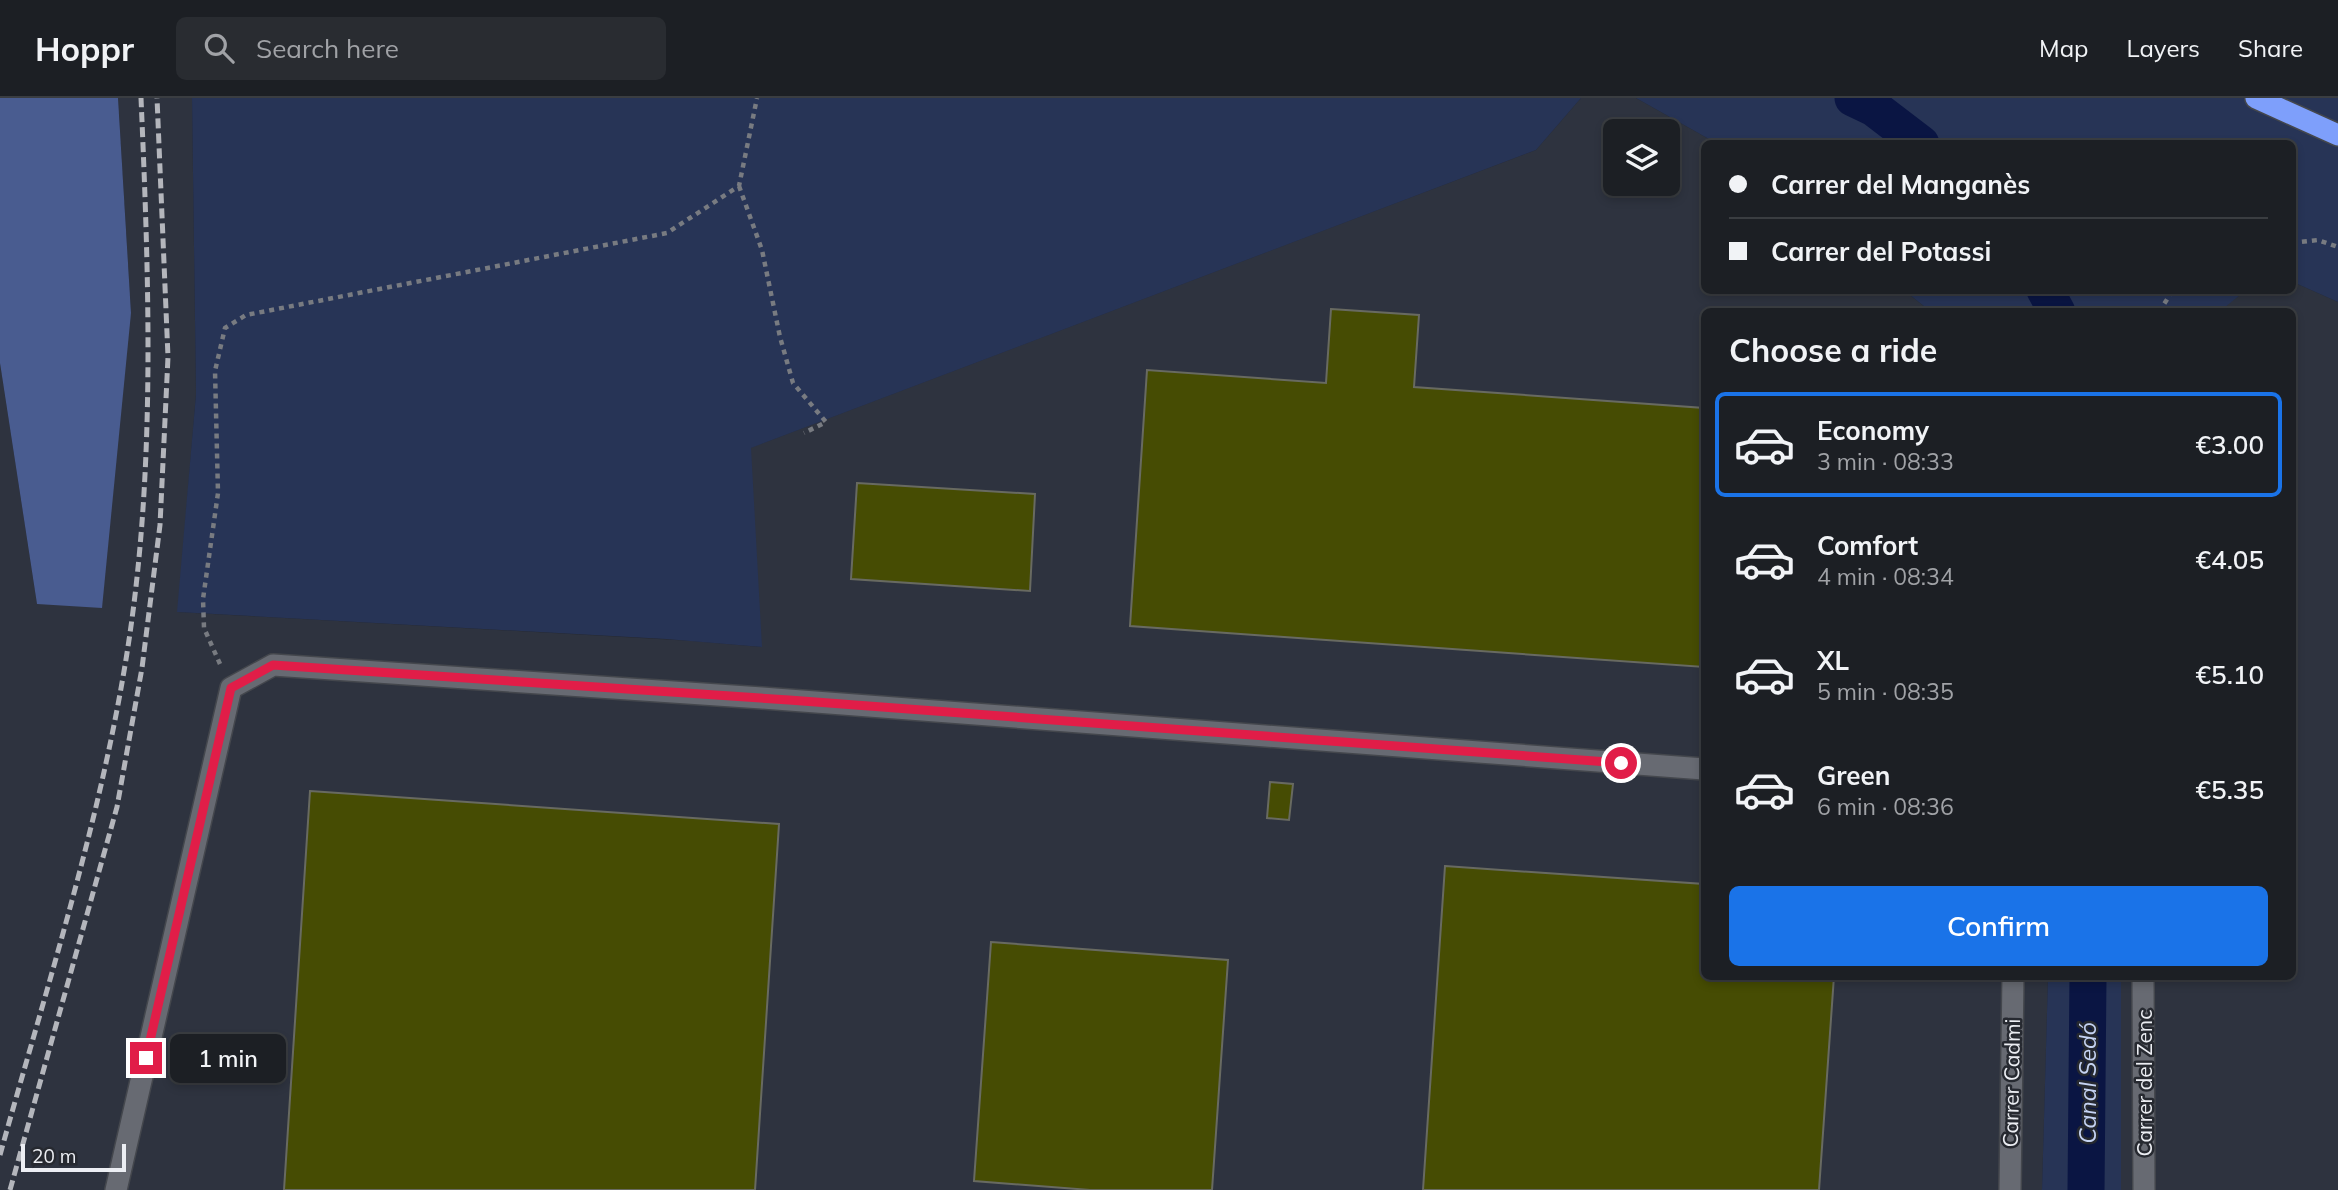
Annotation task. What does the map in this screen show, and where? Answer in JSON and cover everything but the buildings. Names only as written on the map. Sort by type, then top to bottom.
[{"type":"highway","points":[[2256,98],[2338,135]]},
{"type":"street","points":[[116,1190],[231,688],[273,665],[789,700],[1701,769]]},
{"type":"street","name":"Carrer Cadmi","points":[[2010,1190],[2013,980]]},
{"type":"street","name":"Carrer del Zenc","points":[[2143,980],[2144,1190]]},
{"type":"path","points":[[757,98],[739,186],[762,250],[780,337],[793,383],[826,422],[804,433]]},
{"type":"path","points":[[231,688],[204,628],[203,599],[218,493],[215,371],[225,328],[246,315],[667,233],[739,186]]},
{"type":"path","points":[[2296,243],[2318,240],[2338,247]]},
{"type":"shaded area","points":[[0,98],[118,98],[131,313],[102,608],[37,604],[0,363]]},
{"type":"shaded area","points":[[118,98],[192,98],[196,394],[178,612],[761,647],[750,448],[1536,150],[1581,98],[1636,98],[1673,119],[1603,119],[1603,196],[1680,196],[1680,123],[1711,140],[1701,140],[1701,294],[1909,294],[1926,308],[1701,308],[1701,980],[2048,980],[2042,1190],[0,1190],[0,363],[37,604],[131,313]]},
{"type":"shaded area","points":[[192,98],[1581,98],[1536,150],[751,448],[762,647],[666,639],[177,612],[196,394]]},
{"type":"shaded area","points":[[1636,98],[2338,98],[2338,302],[2296,283],[2296,140],[1711,140],[1680,123],[1680,119],[1673,119]]},
{"type":"shaded area","points":[[2296,283],[2338,302],[2338,1190],[2121,1190],[2121,980],[2296,980],[2296,308],[2223,308],[2241,294],[2296,294]]},
{"type":"shaded area","points":[[1909,294],[2241,294],[2224,308],[1926,308]]},
{"type":"shaded area","points":[[2048,980],[2121,980],[2121,1190],[2042,1190]]},
{"type":"waterway","name":"Canal Sedó","points":[[1853,98],[1874,108],[1916,140]]},
{"type":"waterway","name":"Canal Sedó","points":[[2047,294],[2055,308]]},
{"type":"waterway","name":"Canal Sedó","points":[[2086,1190],[2088,980]]},
{"type":"railway","points":[[0,1155],[87,843],[116,717],[127,653],[143,515],[148,376],[141,98]]},
{"type":"railway","points":[[10,1190],[117,807],[142,668],[160,525],[168,357],[157,98]]},
{"type":"route","points":[[146,1058],[231,688],[273,665],[789,700],[1621,763]]}]
